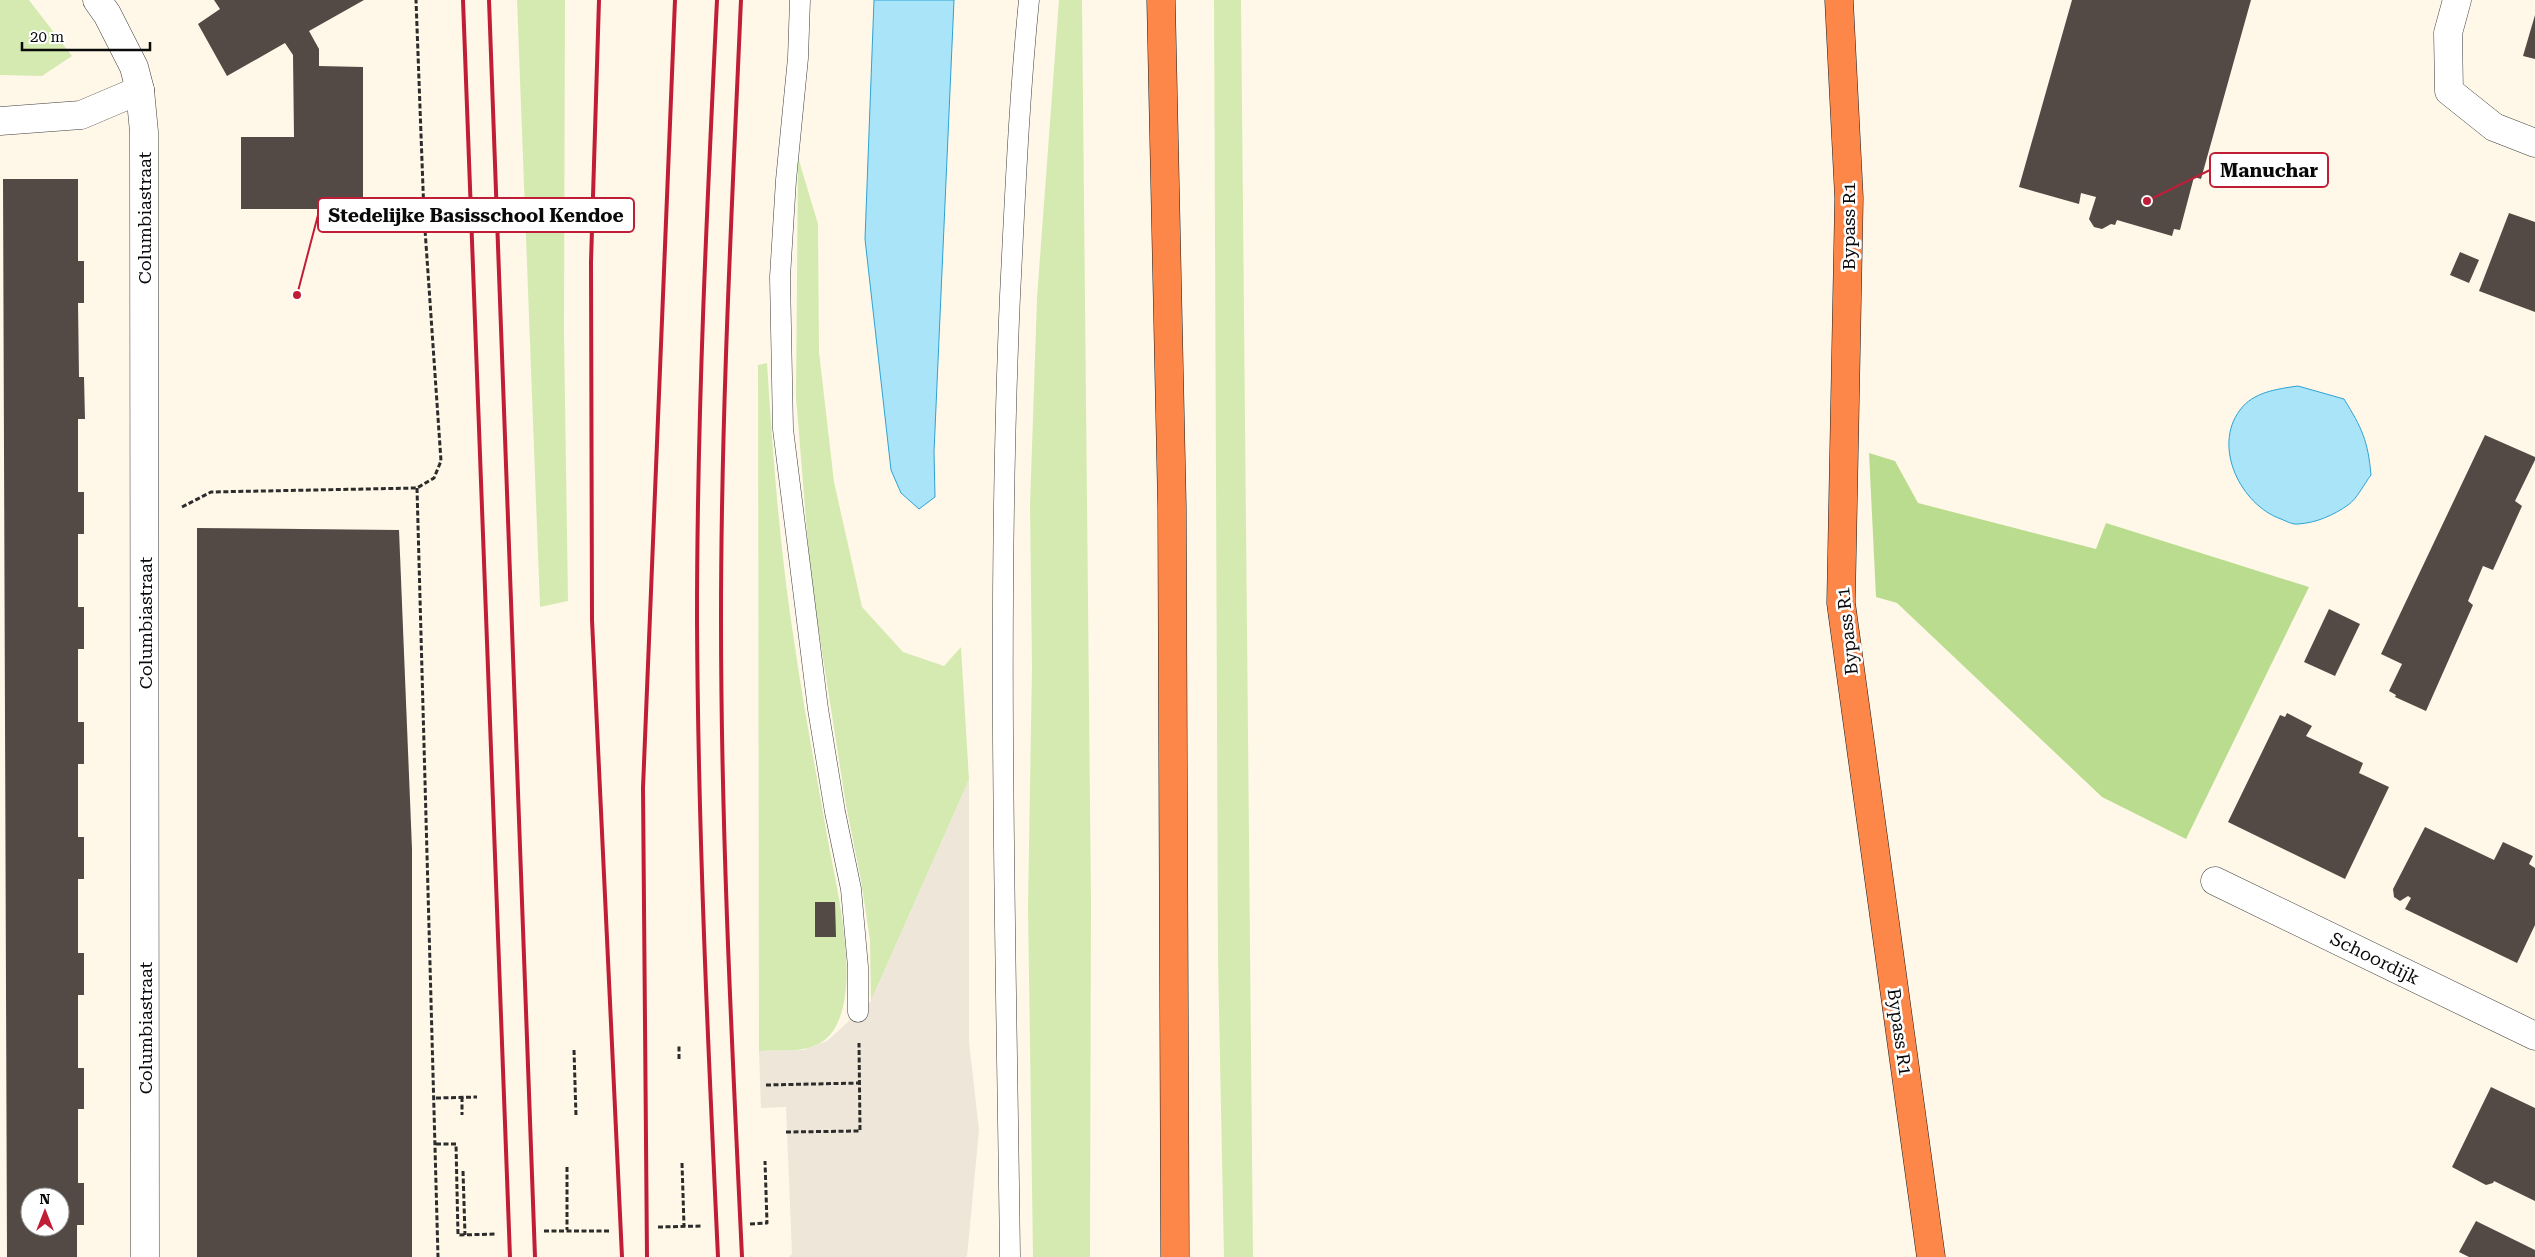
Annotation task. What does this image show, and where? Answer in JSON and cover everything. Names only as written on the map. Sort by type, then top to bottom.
[{"type":"highway","points":[[1160,0],[1172,517],[1175,1257]]},
{"type":"highway","name":"Bypass R1","points":[[1840,0],[1850,198],[1841,603],[1930,1257]]},
{"type":"street","name":"Columbiastraat","points":[[98,0],[134,67],[140,90],[144,170],[145,1257]]},
{"type":"street","points":[[2457,0],[2448,33],[2449,91],[2494,128],[2535,143]]},
{"type":"street","points":[[0,121],[81,115],[140,90]]},
{"type":"street","name":"Schoordijk","points":[[2215,881],[2535,1036]]},
{"type":"lane","points":[[800,0],[798,58],[786,180],[780,277],[783,429],[818,709],[835,812],[851,889],[857,948],[858,1012]]},
{"type":"lane","points":[[1010,1257],[1002,674],[1004,451],[1019,99],[1029,0]]},
{"type":"path","points":[[180,514],[183,505],[211,492],[417,488],[434,478],[441,461],[424,215],[416,0]]},
{"type":"path","points":[[417,488],[436,1098],[438,1257]]},
{"type":"path","points":[[786,1132],[860,1131],[858,1012]]},
{"type":"path","points":[[679,1044],[679,1060]]},
{"type":"path","points":[[574,1050],[576,1116]]},
{"type":"path","points":[[766,1085],[860,1083]]},
{"type":"path","points":[[436,1098],[477,1096]]},
{"type":"path","points":[[462,1097],[462,1115]]},
{"type":"path","points":[[436,1144],[456,1144],[458,1235],[497,1234]]},
{"type":"path","points":[[750,1224],[767,1223],[765,1161]]},
{"type":"path","points":[[682,1163],[684,1226]]},
{"type":"path","points":[[566,1167],[567,1230]]},
{"type":"path","points":[[463,1171],[465,1235]]},
{"type":"path","points":[[658,1227],[702,1226]]},
{"type":"path","points":[[544,1231],[609,1231]]},
{"type":"green space","points":[[0,0],[29,0],[72,56],[42,76],[0,75]]},
{"type":"green space","points":[[517,0],[565,0],[564,333],[568,601],[540,607]]},
{"type":"green space","points":[[1059,0],[1082,0],[1091,901],[1090,1257],[1033,1257],[1028,906],[1032,667],[1030,506],[1037,298]]},
{"type":"green space","points":[[1214,0],[1241,0],[1253,1257],[1224,1257],[1218,961]]},
{"type":"green space","points":[[798,157],[818,224],[819,352],[834,482],[862,607],[903,652],[944,666],[961,647],[969,780],[871,1001],[870,940],[861,880],[846,805],[811,581],[796,397]]},
{"type":"green space","points":[[767,363],[785,576],[802,694],[844,930],[846,980],[844,1003],[838,1022],[832,1033],[824,1041],[804,1049],[759,1051],[758,365]]},
{"type":"green space","points":[[1869,453],[1895,461],[1918,503],[2096,549],[2106,523],[2309,587],[2186,839],[2102,797],[1897,603],[1876,597]]},
{"type":"shaded area","points":[[969,780],[969,1042],[979,1130],[967,1257],[789,1257],[792,1254],[786,1107],[761,1108],[759,1051],[804,1050],[827,1041],[871,1001]]},
{"type":"water","points":[[874,0],[954,0],[934,452],[935,497],[919,509],[901,493],[891,470],[865,239]]},
{"type":"water","points":[[2298,386],[2344,399],[2363,435],[2371,475],[2354,499],[2343,509],[2318,520],[2296,524],[2287,522],[2267,512],[2243,488],[2235,473],[2230,457],[2229,441],[2232,425],[2245,404],[2266,392]]},
{"type":"building","points":[[214,0],[364,0],[309,31],[319,49],[319,66],[363,67],[363,209],[241,209],[241,137],[294,137],[293,55],[285,43],[227,76],[198,24],[220,9]]},
{"type":"building","points":[[2072,0],[2251,0],[2201,179],[2194,177],[2180,230],[2174,229],[2172,236],[2117,220],[2115,225],[2111,224],[2102,229],[2094,227],[2089,219],[2096,197],[2081,193],[2079,204],[2019,187]]},
{"type":"building","points":[[2535,15],[2535,59],[2523,56]]},
{"type":"building","points":[[3,179],[78,179],[78,261],[84,261],[84,303],[78,303],[79,377],[84,377],[85,419],[78,419],[78,492],[84,492],[84,534],[78,534],[78,607],[84,607],[84,649],[78,649],[78,722],[84,722],[84,764],[78,764],[78,837],[84,837],[84,879],[78,879],[78,953],[84,953],[84,995],[78,995],[78,1068],[84,1068],[84,1109],[78,1109],[78,1183],[84,1183],[84,1225],[77,1225],[77,1257],[7,1257]]},
{"type":"building","points":[[2509,213],[2535,222],[2535,312],[2479,291]]},
{"type":"building","points":[[2460,252],[2479,260],[2469,283],[2450,275]]},
{"type":"building","points":[[2485,435],[2535,457],[2535,460],[2515,501],[2522,506],[2493,570],[2483,566],[2468,601],[2473,605],[2426,711],[2395,697],[2396,695],[2389,691],[2402,664],[2381,654]]},
{"type":"building","points":[[197,528],[399,530],[412,849],[412,1257],[197,1257]]},
{"type":"building","points":[[2329,609],[2360,624],[2335,676],[2304,662]]},
{"type":"building","points":[[2287,713],[2312,726],[2306,736],[2363,763],[2359,773],[2389,787],[2345,879],[2228,822],[2280,715],[2285,717]]},
{"type":"building","points":[[2425,827],[2494,860],[2503,842],[2533,856],[2529,864],[2535,868],[2535,925],[2517,963],[2405,909],[2411,898],[2408,896],[2400,901],[2394,897],[2393,889]]},
{"type":"building","points":[[815,902],[835,902],[836,937],[815,937]]},
{"type":"building","points":[[2491,1087],[2535,1108],[2535,1201],[2494,1181],[2486,1185],[2452,1167]]},
{"type":"building","points":[[2476,1221],[2535,1250],[2535,1257],[2469,1257],[2459,1252]]},
{"type":"railway","points":[[463,0],[510,1257]]},
{"type":"railway","points":[[489,0],[535,1257]]},
{"type":"railway","points":[[599,0],[591,262],[592,620],[622,1257]]},
{"type":"railway","points":[[647,1257],[643,788],[675,0]]},
{"type":"railway","points":[[717,0],[706,232],[697,542],[697,619],[701,859],[718,1257]]},
{"type":"railway","points":[[741,0],[725,387],[721,542],[721,699],[725,859],[742,1257]]},
{"type":"place","name":"Manuchar","points":[[2147,201]]},
{"type":"place","name":"Stedelijke Basisschool Kendoe","points":[[297,295]]}]
